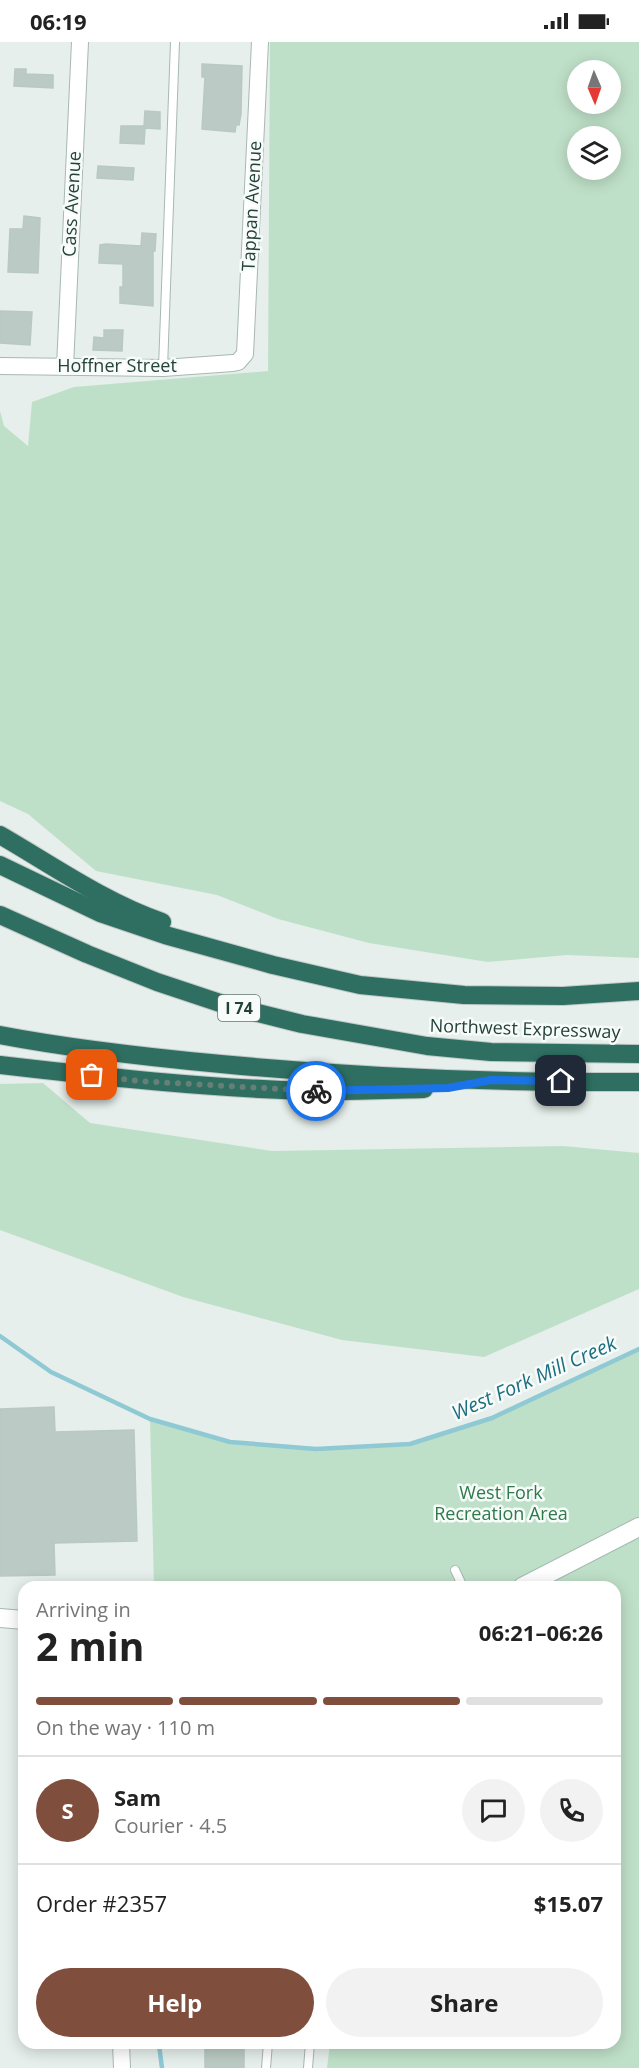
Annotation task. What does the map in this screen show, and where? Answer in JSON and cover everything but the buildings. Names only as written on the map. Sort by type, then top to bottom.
[{"type":"highway","points":[[0,835],[105,896],[146,916],[273,965]]},
{"type":"highway","name":"Northwest Expressway","points":[[0,865],[100,914],[273,965],[360,985],[464,995],[563,996],[639,991]]},
{"type":"highway","name":"Northwest Expressway","points":[[0,915],[157,982],[226,1005],[302,1024],[382,1040],[470,1050],[639,1054]]},
{"type":"highway","points":[[0,1035],[58,1046],[238,1065],[395,1077],[639,1082]]},
{"type":"highway","points":[[0,1065],[138,1081],[310,1091],[448,1088],[491,1080]]},
{"type":"street","name":"Cass Avenue","points":[[65,367],[80,42]]},
{"type":"street","name":"Tappan Avenue","points":[[233,363],[238,362],[245,354],[260,42]]},
{"type":"street","name":"Hoffner Street","points":[[0,366],[163,368],[233,363]]},
{"type":"street","points":[[534,1581],[639,1527]]},
{"type":"street","points":[[0,1618],[18,1620]]},
{"type":"street","points":[[120,2049],[122,2068]]},
{"type":"lane","points":[[163,368],[175,42]]},
{"type":"lane","points":[[455,1570],[460,1581]]},
{"type":"lane","points":[[266,2068],[268,2049]]},
{"type":"lane","points":[[308,2068],[310,2049]]},
{"type":"green space","points":[[270,42],[639,42],[639,958],[567,955],[488,962],[369,943],[278,919],[217,895],[96,871],[28,814],[0,801],[0,411],[4,426],[28,446],[32,402],[74,387],[268,371]]},
{"type":"green space","points":[[43,1083],[90,1123],[272,1151],[563,1146],[639,1153],[639,1289],[484,1357],[342,1340],[183,1297],[0,1230],[0,1084]]},
{"type":"green space","name":"West Fork Recreation Area","points":[[639,1349],[639,2068],[327,2068],[329,2049],[621,2049],[621,1581],[154,1581],[150,1419],[230,1442],[316,1449],[410,1444],[492,1418]]},
{"type":"waterway","name":"West Fork Mill Creek","points":[[0,1336],[51,1372],[150,1419],[230,1442],[316,1449],[410,1444],[492,1418],[639,1349]]},
{"type":"waterway","points":[[160,2049],[162,2068]]},
{"type":"way so far","points":[[92,1075],[138,1081],[316,1091]]},
{"type":"route","points":[[316,1091],[448,1088],[491,1080],[561,1081]]}]
